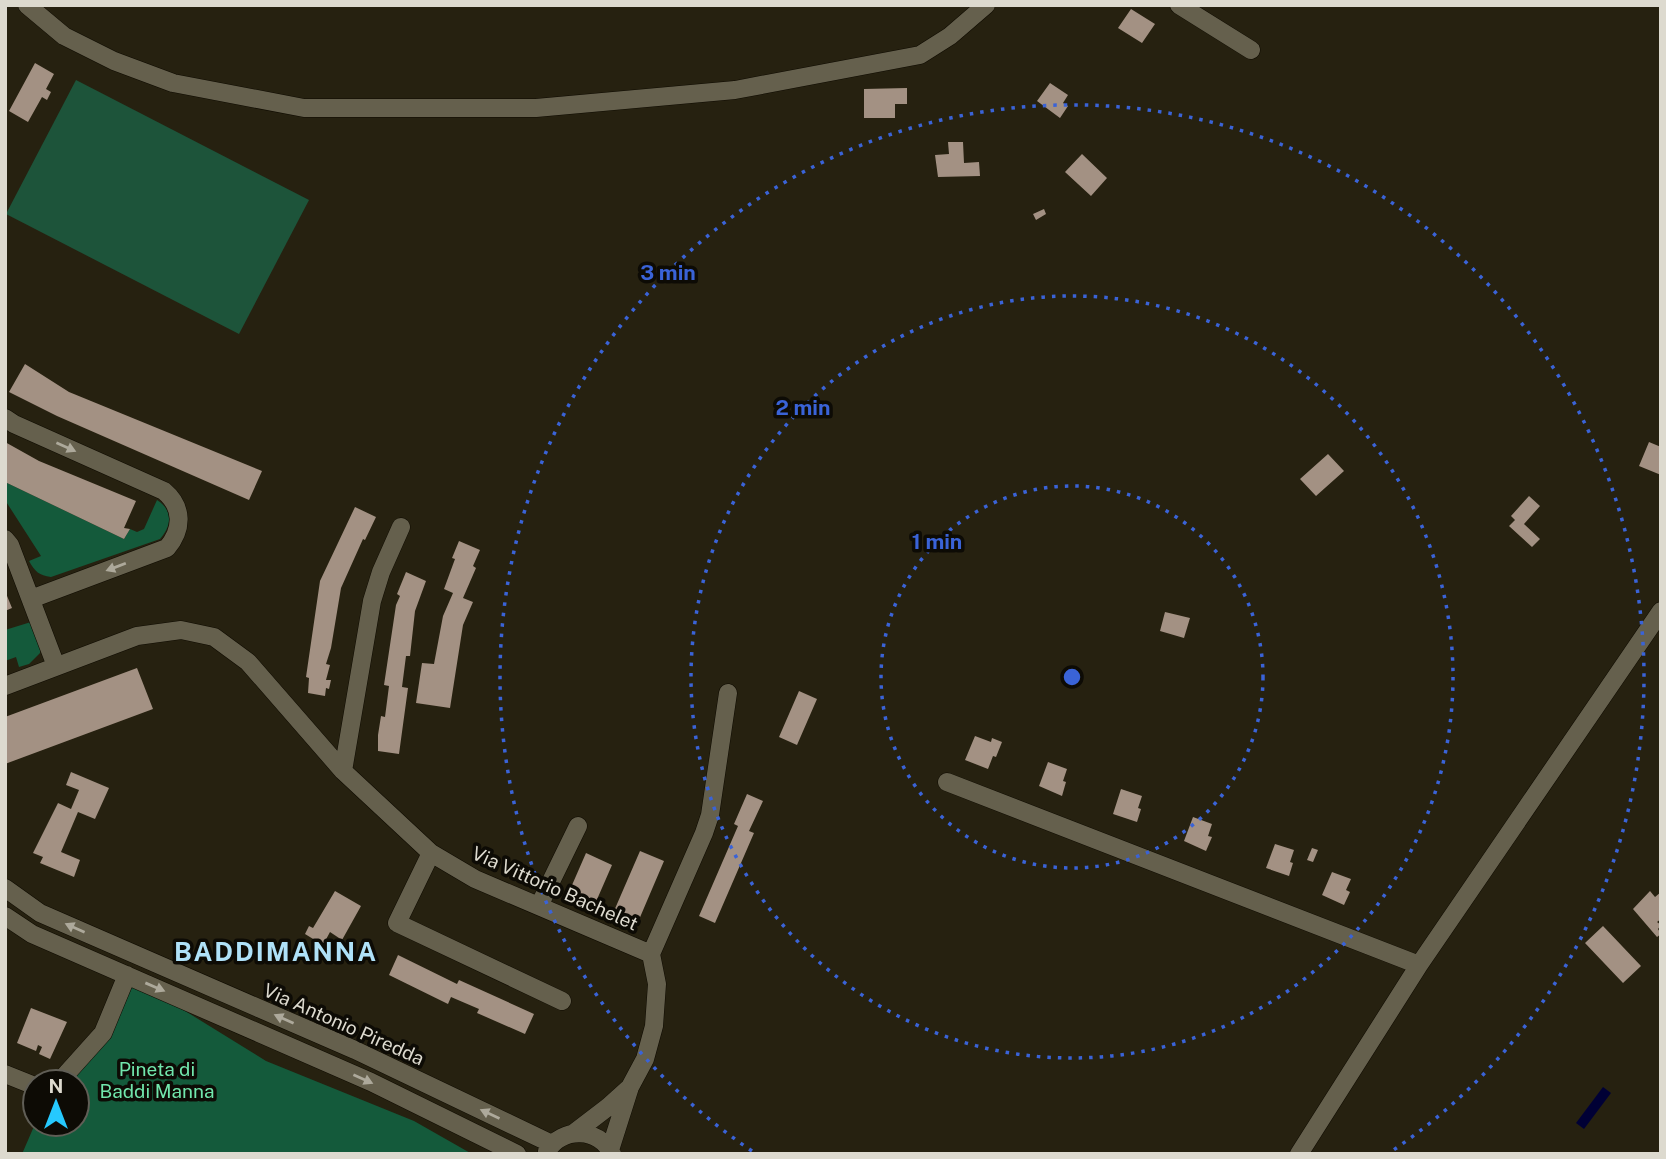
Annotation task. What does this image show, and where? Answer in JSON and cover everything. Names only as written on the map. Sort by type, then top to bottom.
[{"type":"street","points":[[27,5],[64,36],[114,61],[173,83],[304,108],[536,108],[735,90],[920,55],[950,36],[986,5]]},
{"type":"street","points":[[1179,5],[1251,50]]},
{"type":"street","points":[[5,418],[164,491],[177,506],[179,515],[177,533],[167,548],[31,599]]},
{"type":"street","points":[[343,771],[372,601],[381,572],[401,527]]},
{"type":"street","points":[[5,539],[10,545],[56,666]]},
{"type":"street","points":[[1299,1154],[1419,965],[1661,611]]},
{"type":"street","name":"Via Vittorio Bachelet","points":[[5,686],[138,636],[181,630],[214,637],[248,662],[343,771],[431,853],[475,879],[651,954],[657,985],[654,1026],[645,1059],[630,1087],[611,1152]]},
{"type":"street","points":[[651,954],[710,815],[728,693]]},
{"type":"street","points":[[947,782],[1419,965]]},
{"type":"street","points":[[539,906],[578,826]]},
{"type":"street","points":[[431,853],[397,923],[562,1001]]},
{"type":"street","name":"Via Antonio Piredda","points":[[5,888],[40,913],[355,1050],[548,1149]]},
{"type":"street","points":[[5,916],[32,934],[371,1082],[517,1154]]},
{"type":"street","points":[[72,1068],[103,1033],[127,975]]},
{"type":"street","name":"Via Vittorio Bachelet","points":[[548,1149],[562,1137],[574,1133],[630,1087]]},
{"type":"street","points":[[574,1133],[594,1136],[611,1152]]},
{"type":"green space","points":[[76,80],[309,200],[239,334],[6,214]]},
{"type":"green space","points":[[5,482],[124,539],[130,529],[137,532],[144,529],[157,500],[166,508],[169,524],[160,539],[51,577],[47,576],[33,568],[29,561],[41,556],[5,500]]},
{"type":"green space","points":[[31,622],[40,644],[40,653],[29,664],[19,667],[16,657],[5,661],[5,630]]},
{"type":"green space","name":"Pineta di Baddi Manna","points":[[127,975],[266,1061],[414,1121],[472,1154],[22,1154],[29,1138],[91,1138],[91,1068],[73,1068],[89,1051]]},
{"type":"shaded area","points":[[1603,1087],[1611,1093],[1584,1129],[1576,1123]]},
{"type":"building","points":[[1131,9],[1155,24],[1142,43],[1118,28]]},
{"type":"building","points":[[35,63],[54,74],[46,89],[51,92],[47,100],[42,97],[28,122],[9,111]]},
{"type":"building","points":[[1050,83],[1068,95],[1063,103],[1068,106],[1060,118],[1037,101]]},
{"type":"building","points":[[907,88],[907,104],[895,104],[895,118],[864,118],[864,89]]},
{"type":"building","points":[[948,142],[963,142],[964,163],[979,162],[980,176],[938,177],[935,155],[949,154]]},
{"type":"building","points":[[1082,154],[1107,178],[1091,196],[1065,172]]},
{"type":"building","points":[[1044,209],[1046,214],[1036,220],[1033,214]]},
{"type":"building","points":[[25,364],[69,392],[262,471],[249,500],[57,416],[9,392]]},
{"type":"building","points":[[5,442],[39,461],[136,501],[124,528],[130,529],[124,539],[5,482]]},
{"type":"building","points":[[1649,442],[1661,447],[1661,475],[1639,466]]},
{"type":"building","points":[[1328,454],[1344,471],[1316,496],[1300,479]]},
{"type":"building","points":[[1529,496],[1540,506],[1524,524],[1540,539],[1532,547],[1509,526],[1515,520],[1511,516]]},
{"type":"building","points":[[355,507],[376,517],[341,588],[326,664],[330,665],[326,680],[331,680],[329,689],[326,688],[325,696],[308,693],[309,678],[306,677],[320,581]]},
{"type":"building","points":[[459,541],[480,550],[473,566],[476,568],[463,598],[473,602],[463,625],[450,708],[416,703],[422,663],[434,664],[443,616],[453,593],[444,589]]},
{"type":"building","points":[[406,572],[426,581],[415,611],[410,656],[406,656],[402,687],[408,688],[399,754],[378,751],[378,735],[381,716],[385,717],[389,686],[384,685],[396,605],[400,596],[397,594]]},
{"type":"building","points":[[5,591],[12,608],[5,611]]},
{"type":"building","points":[[1165,612],[1190,618],[1184,638],[1160,631]]},
{"type":"building","points":[[137,668],[153,709],[5,764],[5,717]]},
{"type":"building","points":[[799,691],[817,699],[797,745],[779,737]]},
{"type":"building","points":[[975,736],[991,742],[992,738],[1002,742],[988,769],[965,760]]},
{"type":"building","points":[[1048,762],[1067,769],[1062,796],[1039,786]]},
{"type":"building","points":[[71,772],[109,788],[95,819],[78,812],[61,852],[80,860],[74,877],[40,863],[43,857],[33,853],[58,803],[71,809],[79,790],[66,785]]},
{"type":"building","points":[[1121,789],[1142,796],[1137,822],[1113,814]]},
{"type":"building","points":[[747,794],[763,801],[749,831],[754,833],[715,923],[699,916],[738,826],[734,824]]},
{"type":"building","points":[[1193,817],[1212,824],[1208,836],[1212,837],[1206,851],[1184,841]]},
{"type":"building","points":[[1275,844],[1294,850],[1289,876],[1266,868]]},
{"type":"building","points":[[1312,848],[1318,850],[1313,862],[1307,860]]},
{"type":"building","points":[[640,851],[664,861],[638,922],[614,911]]},
{"type":"building","points":[[586,853],[612,865],[595,904],[569,892]]},
{"type":"building","points":[[1332,872],[1351,879],[1346,890],[1350,892],[1344,905],[1322,895]]},
{"type":"building","points":[[335,891],[361,906],[342,940],[330,932],[323,945],[305,934],[309,926],[313,928]]},
{"type":"building","points":[[1650,891],[1655,897],[1661,892],[1661,919],[1657,922],[1661,925],[1658,929],[1661,934],[1657,937],[1633,909]]},
{"type":"building","points":[[1603,926],[1641,966],[1623,983],[1585,943]]},
{"type":"building","points":[[398,955],[457,984],[459,980],[534,1014],[525,1034],[477,1013],[479,1009],[451,997],[448,1004],[389,975]]},
{"type":"building","points":[[31,1008],[67,1022],[50,1059],[39,1054],[42,1047],[38,1045],[36,1051],[17,1043]]},
{"type":"district","name":"BADDIMANNA","points":[[276,951]]}]
